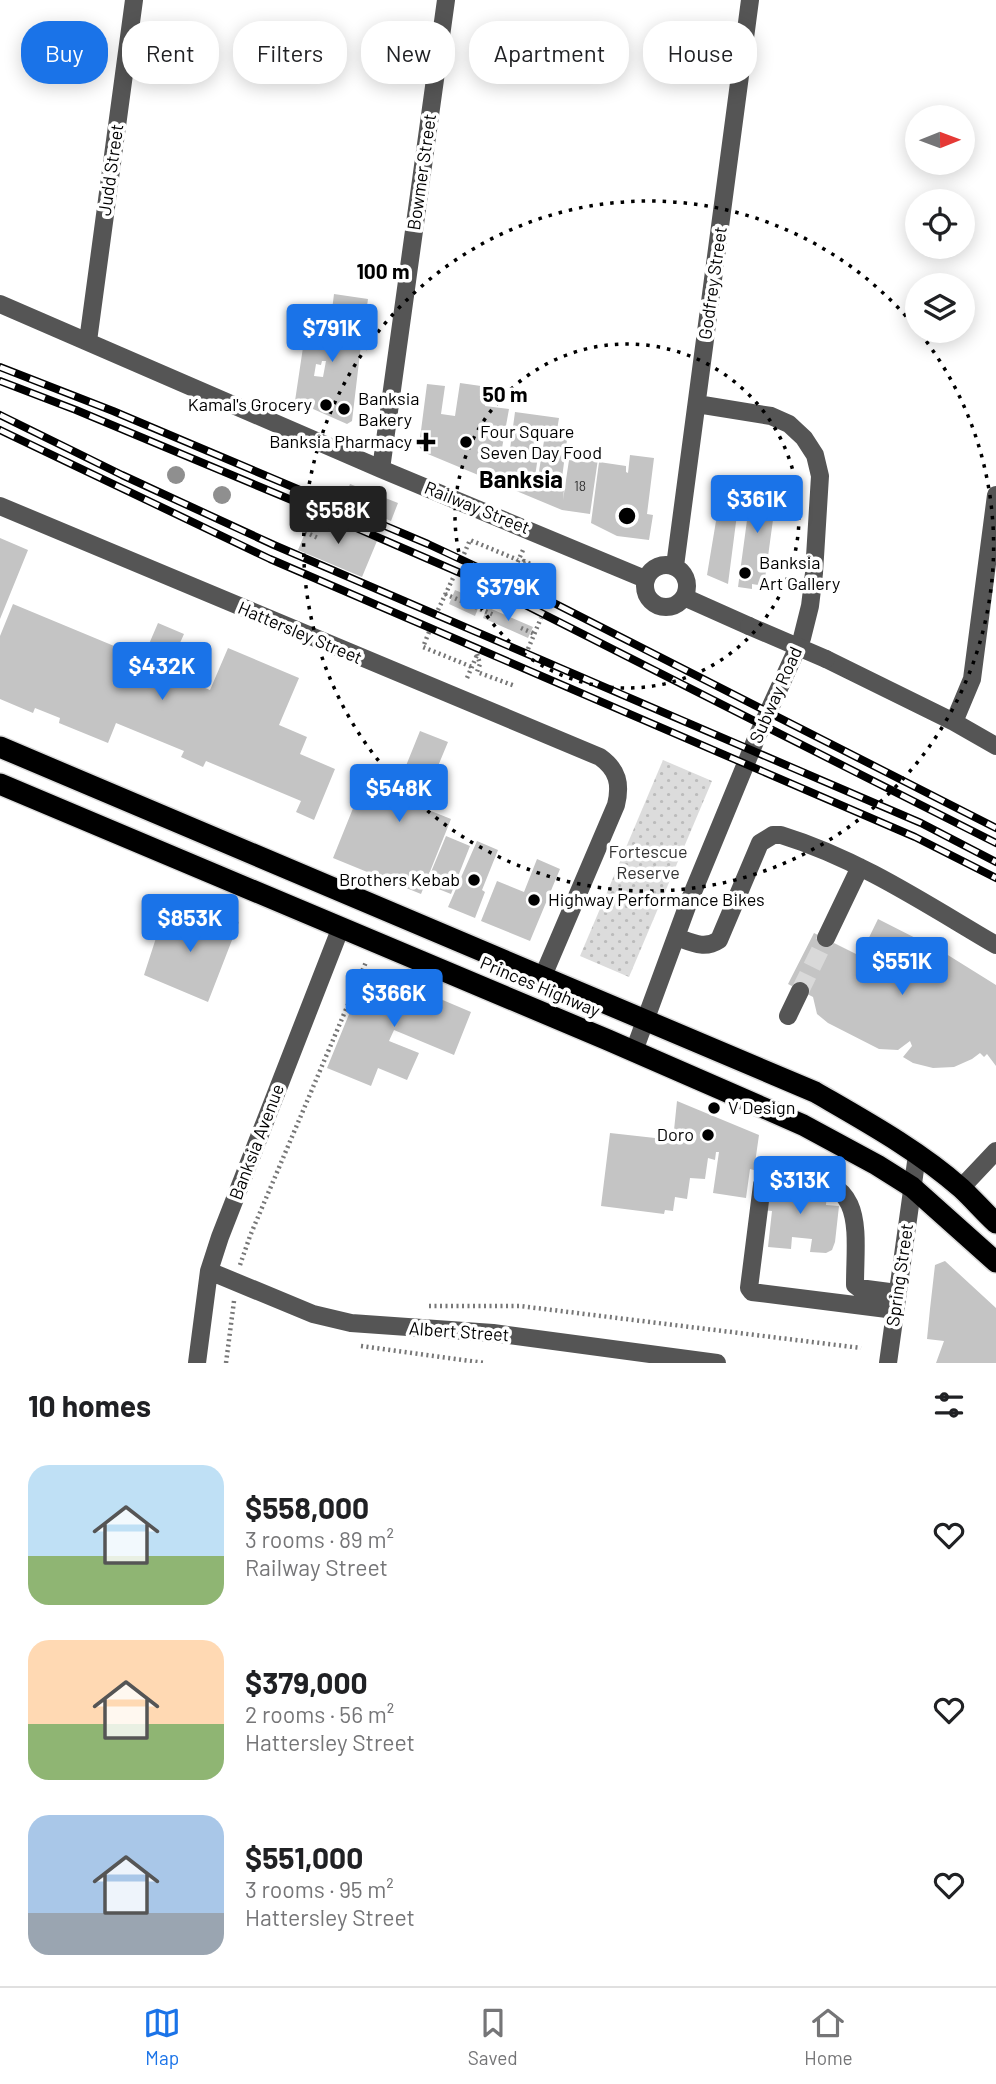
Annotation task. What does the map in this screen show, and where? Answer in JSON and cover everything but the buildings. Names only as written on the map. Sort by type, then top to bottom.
[{"type":"highway","name":"Princes Highway","points":[[0,747],[815,1092],[871,1124],[917,1155],[961,1188],[996,1223]]},
{"type":"highway","name":"Princes Highway","points":[[0,784],[803,1125],[912,1187],[996,1262]]},
{"type":"street","name":"Judd Street","points":[[88,341],[134,0]]},
{"type":"street","name":"Bowmer Street","points":[[381,469],[446,0]]},
{"type":"street","name":"Godfrey Street","points":[[675,566],[750,0]]},
{"type":"street","name":"Railway Street","points":[[0,304],[381,469],[645,579]]},
{"type":"street","name":"Subway Road","points":[[634,1051],[648,1020],[676,937],[756,739],[802,638],[810,606],[820,476],[815,455],[804,438],[789,424],[771,416],[697,404]]},
{"type":"street","points":[[954,722],[972,678],[996,495]]},
{"type":"street","name":"Hattersley Street","points":[[0,506],[600,757],[610,764],[617,776],[619,790],[616,805],[544,976]]},
{"type":"street","points":[[660,565],[675,566],[685,576],[687,583],[684,597],[674,606],[667,608],[654,604],[645,593],[645,579],[660,565]]},
{"type":"street","points":[[684,597],[826,659],[954,722],[996,746]]},
{"type":"street","points":[[676,937],[703,946],[712,945],[719,940],[760,843],[773,835],[789,838],[881,876],[996,945]]},
{"type":"street","points":[[826,939],[860,866]]},
{"type":"street","name":"Banksia Avenue","points":[[197,1363],[209,1271],[220,1237],[341,928]]},
{"type":"street","points":[[788,1016],[800,990]]},
{"type":"street","points":[[961,1188],[996,1151]]},
{"type":"street","name":"Spring Street","points":[[888,1363],[917,1155]]},
{"type":"street","points":[[774,1175],[816,1177],[831,1183],[843,1193],[850,1205],[857,1243],[856,1286],[896,1302],[752,1292],[749,1288],[755,1237],[762,1185],[766,1179],[774,1175]]},
{"type":"street","name":"Albert Street","points":[[209,1271],[313,1314],[351,1323],[493,1333],[717,1363]]},
{"type":"path","points":[[305,532],[318,538]]},
{"type":"path","points":[[464,554],[470,540],[518,560]]},
{"type":"path","points":[[523,550],[513,573],[521,569],[524,561],[557,576]]},
{"type":"path","points":[[517,579],[524,563],[533,565]]},
{"type":"path","points":[[438,610],[454,576]]},
{"type":"path","points":[[445,594],[494,615]]},
{"type":"path","points":[[528,649],[541,618]]},
{"type":"path","points":[[521,628],[535,634]]},
{"type":"path","points":[[429,632],[423,647],[472,667]]},
{"type":"path","points":[[467,678],[477,654],[480,664],[477,671],[515,686]]},
{"type":"path","points":[[486,657],[480,670],[488,675]]},
{"type":"path","points":[[226,1363],[240,1262],[366,962]]},
{"type":"path","points":[[240,1262],[253,1267]]},
{"type":"path","points":[[417,1307],[520,1306],[861,1348]]},
{"type":"green space","name":"Fortescue Reserve","points":[[663,760],[712,781],[629,977],[580,956]]},
{"type":"tunnel","points":[[800,991],[826,938]]},
{"type":"railway","points":[[0,367],[113,411],[428,544],[550,601],[996,828]]},
{"type":"railway","points":[[0,381],[76,410],[472,578],[996,843]]},
{"type":"railway","points":[[0,415],[274,545],[921,823],[996,862]]},
{"type":"railway","points":[[0,430],[270,559],[915,837],[996,878]]},
{"type":"place","name":"Kamal's Grocery","points":[[326,405]]},
{"type":"place","name":"Banksia Bakery","points":[[344,409]]},
{"type":"place","name":"Banksia Pharmacy","points":[[426,442]]},
{"type":"place","name":"Four Square Seven Day Food","points":[[466,442]]},
{"type":"place","name":"Banksia Art Gallery","points":[[745,573]]},
{"type":"place","name":"Brothers Kebab","points":[[474,880]]},
{"type":"place","name":"Highway Performance Bikes","points":[[534,900]]},
{"type":"place","name":"V Design","points":[[714,1108]]},
{"type":"place","name":"Doro","points":[[708,1135]]},
{"type":"district","name":"Banksia","points":[[521,480]]}]
